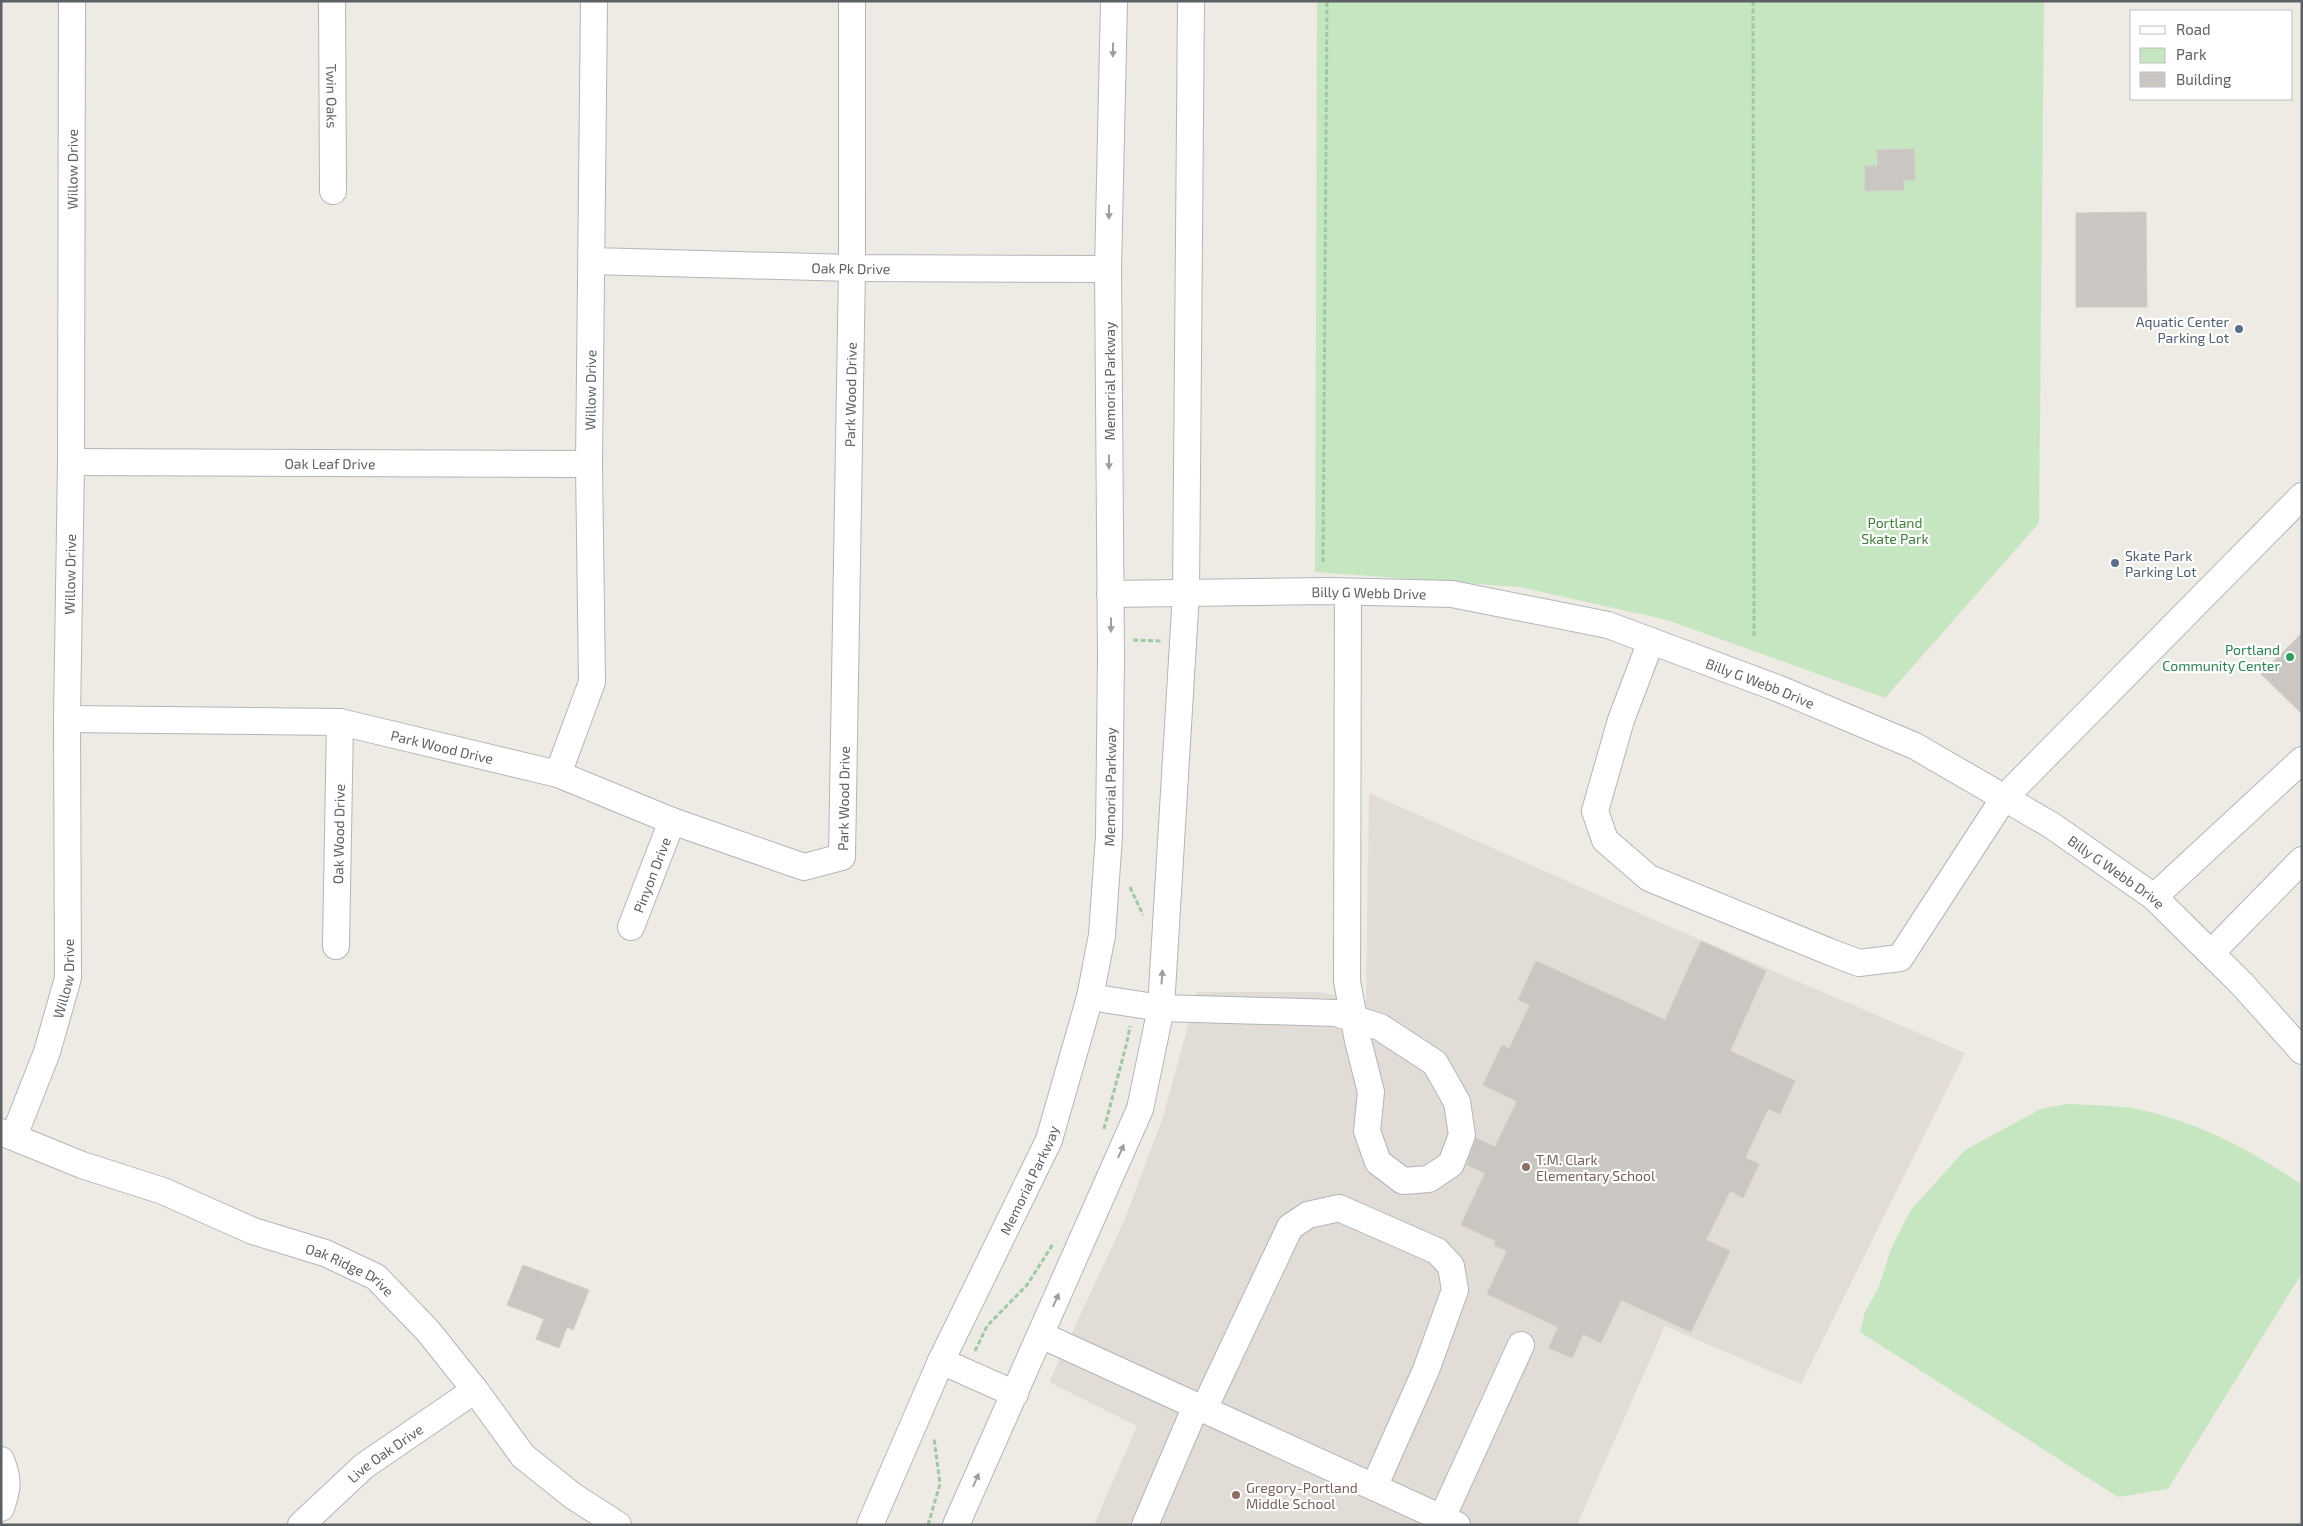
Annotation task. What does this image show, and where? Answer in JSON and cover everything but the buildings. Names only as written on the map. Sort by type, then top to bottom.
[{"type":"street","name":"Willow Drive","points":[[8,1134],[47,1052],[68,978],[67,719],[72,1]]},
{"type":"street","name":"Twin Oaks","points":[[332,1],[333,191]]},
{"type":"street","name":"Willow Drive","points":[[558,774],[592,682],[589,464],[594,1]]},
{"type":"street","name":"Park Wood Drive","points":[[67,719],[340,722],[558,774],[672,821],[804,867],[842,857],[852,268],[852,1]]},
{"type":"street","name":"Memorial Parkway","points":[[870,1525],[941,1361],[1049,1140],[1090,997],[1102,936],[1108,836],[1110,594],[1108,269],[1114,1]]},
{"type":"street","points":[[956,1525],[1140,1109],[1160,1008],[1186,593],[1190,1]]},
{"type":"street","name":"Oak Pk Drive","points":[[592,261],[852,268],[1108,269]]},
{"type":"street","name":"Oak Leaf Drive","points":[[70,462],[589,464]]},
{"type":"street","points":[[1651,641],[1621,720],[1595,811],[1605,840],[1649,878],[1859,963],[1900,958],[2004,798],[2302,496]]},
{"type":"street","points":[[1090,997],[1160,1008],[1336,1013],[1354,1019],[1380,1027],[1435,1063],[1457,1102],[1462,1136],[1451,1164],[1429,1179],[1403,1181],[1378,1162],[1367,1131],[1371,1092],[1358,1042],[1354,1019],[1346,981],[1348,592]]},
{"type":"street","name":"Billy G Webb Drive","points":[[1110,594],[1348,592],[1452,594],[1608,625],[1777,688],[1915,746],[2051,825],[2154,897],[2242,984],[2302,1051]]},
{"type":"street","name":"Oak Wood Drive","points":[[336,946],[340,722]]},
{"type":"street","points":[[2154,897],[2302,760]]},
{"type":"street","name":"Pinyon Drive","points":[[631,927],[672,821]]},
{"type":"street","points":[[2211,953],[2302,860]]},
{"type":"street","name":"Oak Ridge Drive","points":[[8,1134],[82,1165],[163,1192],[253,1231],[325,1253],[376,1277],[428,1331],[475,1390],[523,1456],[573,1496],[618,1525]]},
{"type":"street","points":[[1146,1525],[1200,1407],[1290,1227],[1308,1215],[1339,1208],[1437,1251],[1451,1266],[1455,1290],[1426,1370],[1374,1487]]},
{"type":"street","points":[[1041,1335],[1450,1521],[1521,1345]]},
{"type":"street","points":[[941,1361],[1015,1394]]},
{"type":"street","name":"Live Oak Drive","points":[[302,1525],[364,1466],[475,1390]]},
{"type":"street","points":[[1,1460],[7,1476],[8,1489],[1,1508]]},
{"type":"path","points":[[1323,562],[1327,1]]},
{"type":"path","points":[[1753,1],[1754,638]]},
{"type":"shaded area","name":"T.M. Clark Elementary School","points":[[1369,793],[1652,919],[1965,1053],[1801,1384],[1665,1326],[1577,1525],[1094,1525],[1137,1426],[1049,1382],[1125,1219],[1164,1114],[1197,992],[1319,992],[1366,1000]]},
{"type":"green space","name":"Portland Skate Park","points":[[1317,1],[2044,1],[2039,523],[1885,698],[1667,620],[1519,587],[1315,572]]},
{"type":"green space","points":[[2066,1104],[2131,1108],[2177,1120],[2242,1148],[2302,1185],[2302,1273],[2168,1489],[2118,1497],[1860,1332],[1865,1312],[1878,1289],[1891,1249],[1910,1211],[1965,1150],[2041,1109]]},
{"type":"place","name":"Aquatic Center Parking Lot","points":[[2239,329]]},
{"type":"place","name":"Skate Park Parking Lot","points":[[2115,563]]},
{"type":"place","name":"Portland Community Center","points":[[2290,657]]},
{"type":"place","name":"T.M. Clark Elementary School","points":[[1526,1167]]},
{"type":"place","name":"Gregory-Portland Middle School","points":[[1236,1495]]}]
